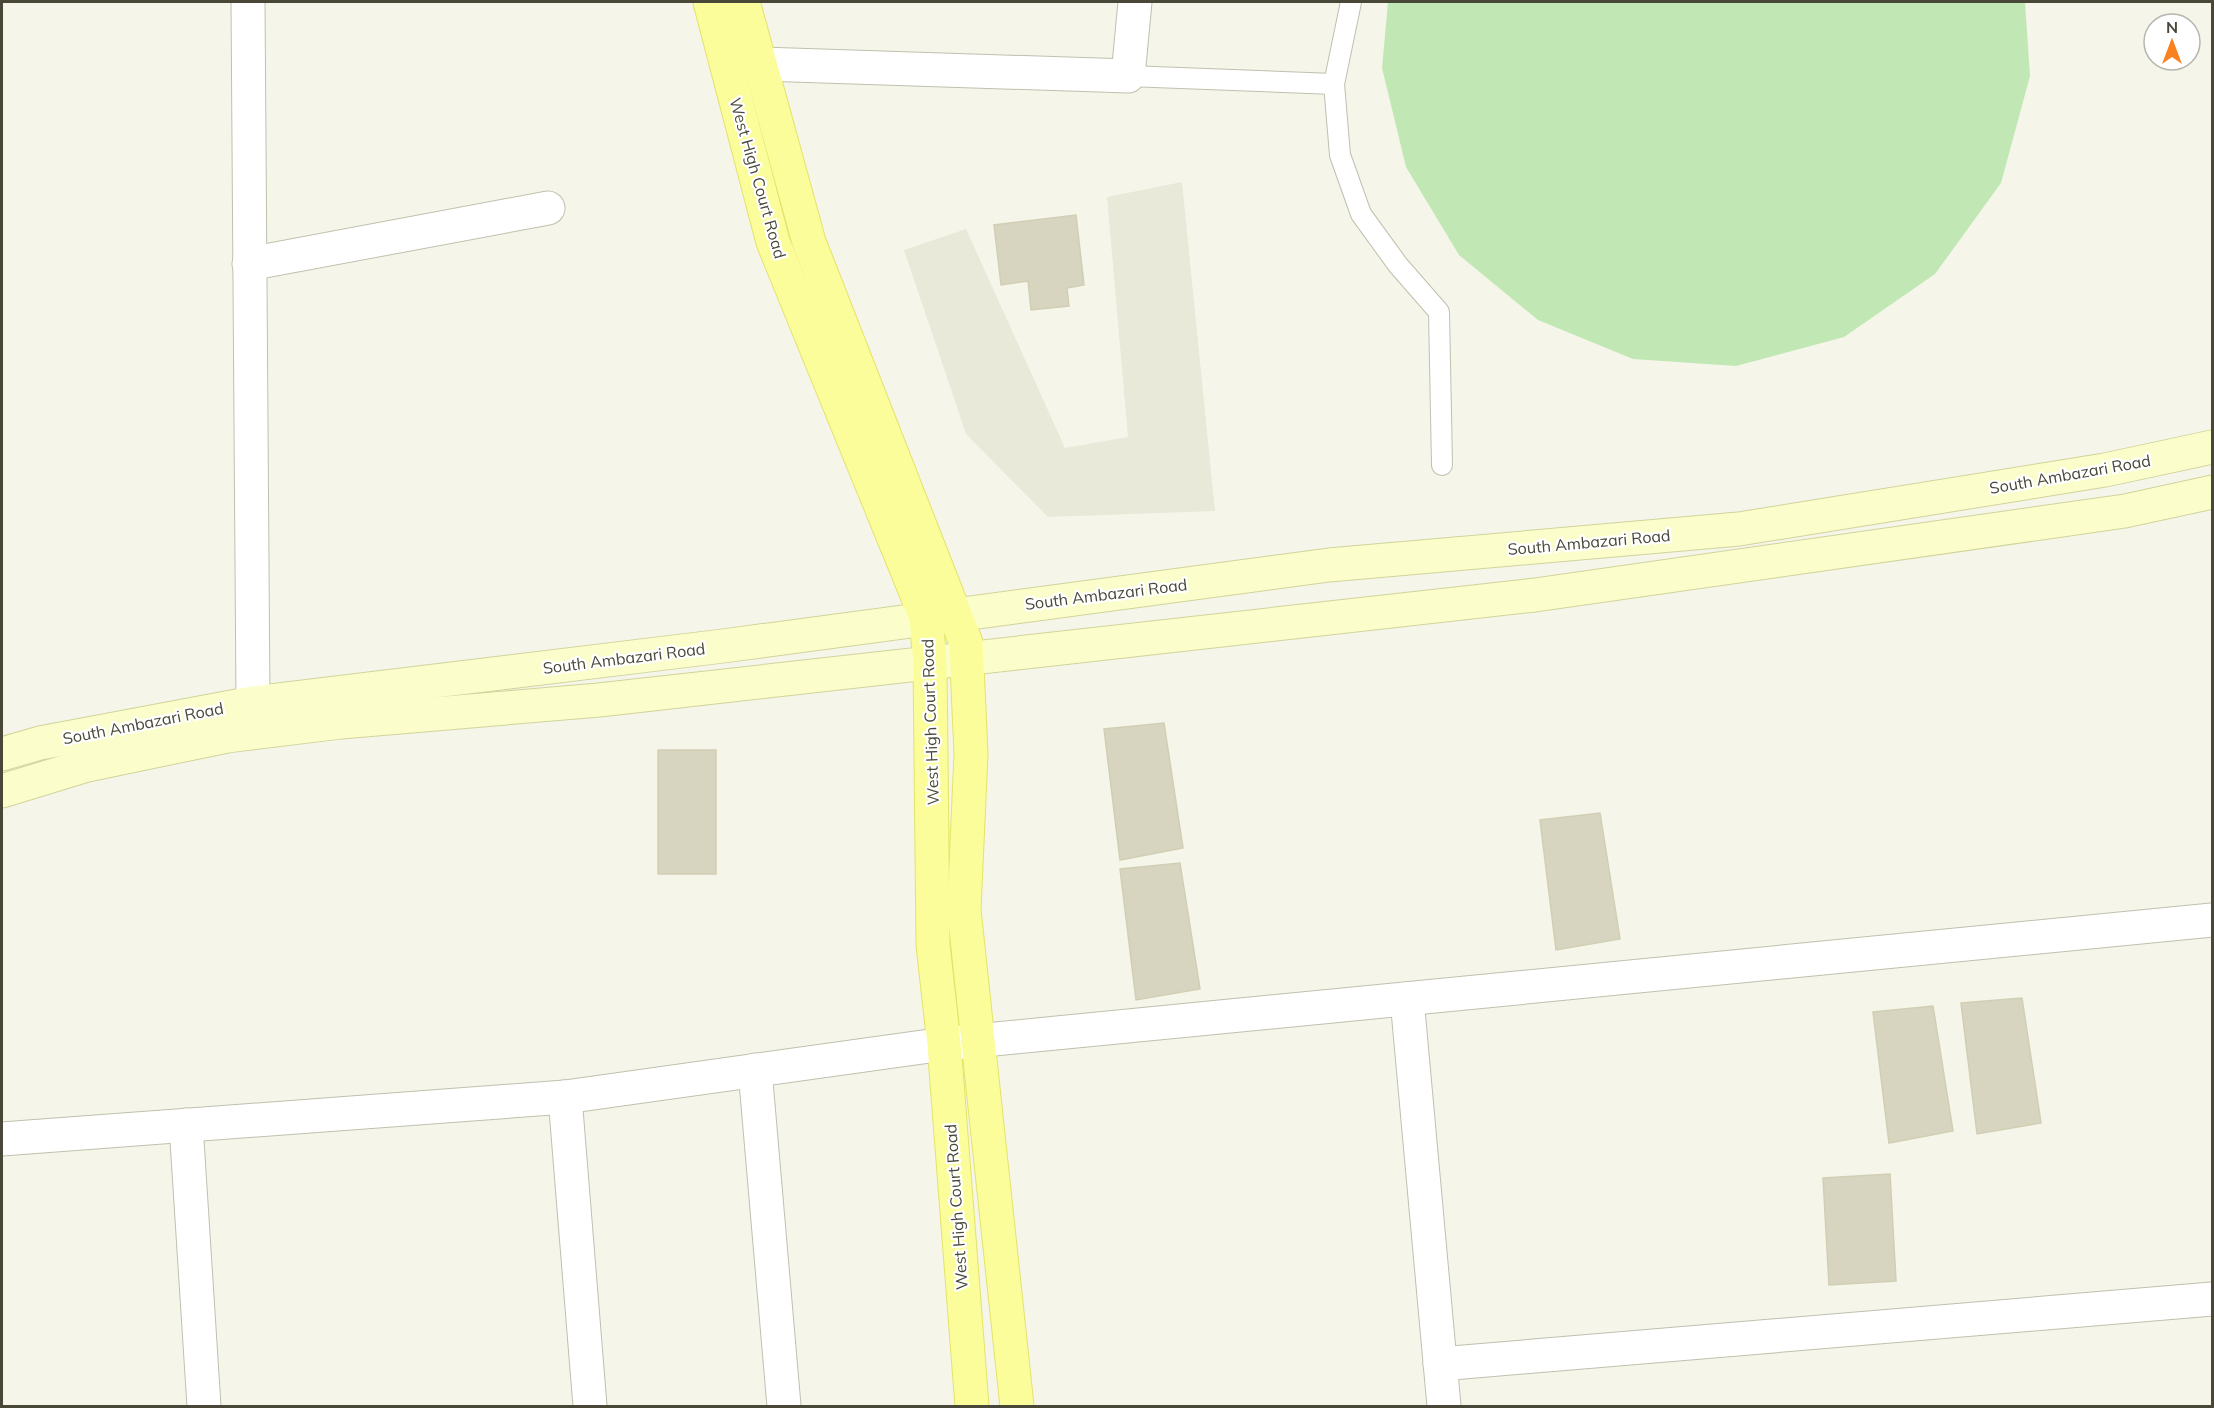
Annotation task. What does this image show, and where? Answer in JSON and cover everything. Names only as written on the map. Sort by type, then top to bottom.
[{"type":"main road","name":"West High Court Road","points":[[710,2],[773,242],[954,633]]},
{"type":"main road","name":"West High Court Road","points":[[743,2],[808,242],[954,633]]},
{"type":"main road","name":"South Ambazari Road","points":[[2,791],[87,765],[227,736],[341,722],[599,700],[930,663],[954,633],[1329,565],[1738,529],[2105,470],[2212,447]]},
{"type":"main road","name":"South Ambazari Road","points":[[2,754],[40,742],[253,703],[711,647],[1547,593],[2113,513],[2212,492]]},
{"type":"main road","name":"West High Court Road","points":[[954,633],[930,663],[933,945],[944,1044],[972,1407]]},
{"type":"main road","points":[[954,633],[971,754],[964,910],[1017,1407]]},
{"type":"street","points":[[248,2],[253,703]]},
{"type":"street","points":[[760,64],[1128,76],[1135,2]]},
{"type":"street","points":[[249,264],[548,208]]},
{"type":"street","points":[[2,1139],[566,1097],[944,1044],[2212,920]]},
{"type":"street","points":[[1407,999],[1444,1407]]},
{"type":"street","points":[[755,1070],[784,1407]]},
{"type":"street","points":[[566,1097],[590,1407]]},
{"type":"street","points":[[186,1125],[204,1407]]},
{"type":"street","points":[[1440,1364],[2212,1299]]},
{"type":"lane","points":[[1351,2],[1334,84],[1340,155],[1361,214],[1398,265],[1439,312],[1442,465]]},
{"type":"lane","points":[[1128,76],[1334,84]]},
{"type":"shaded area","points":[[1182,182],[1215,511],[1048,517],[966,434],[904,250],[966,229],[1065,448],[1128,437],[1107,197]]},
{"type":"green space","points":[[1388,2],[2025,2],[2030,76],[2001,183],[1935,274],[1844,337],[1736,366],[1633,359],[1538,320],[1459,255],[1406,167],[1382,68]]},
{"type":"building","points":[[1076,215],[1084,285],[1067,288],[1069,306],[1031,310],[1028,281],[1001,285],[994,225]]},
{"type":"building","points":[[1164,723],[1183,848],[1120,860],[1104,729]]},
{"type":"building","points":[[658,750],[716,750],[716,874],[658,874]]},
{"type":"building","points":[[1600,813],[1620,939],[1556,950],[1540,820]]},
{"type":"building","points":[[1180,863],[1200,989],[1136,1000],[1120,869]]},
{"type":"building","points":[[2022,998],[2041,1123],[1977,1134],[1961,1003]]},
{"type":"building","points":[[1933,1006],[1953,1131],[1889,1143],[1873,1012]]},
{"type":"building","points":[[1890,1174],[1896,1281],[1829,1285],[1823,1178]]}]
